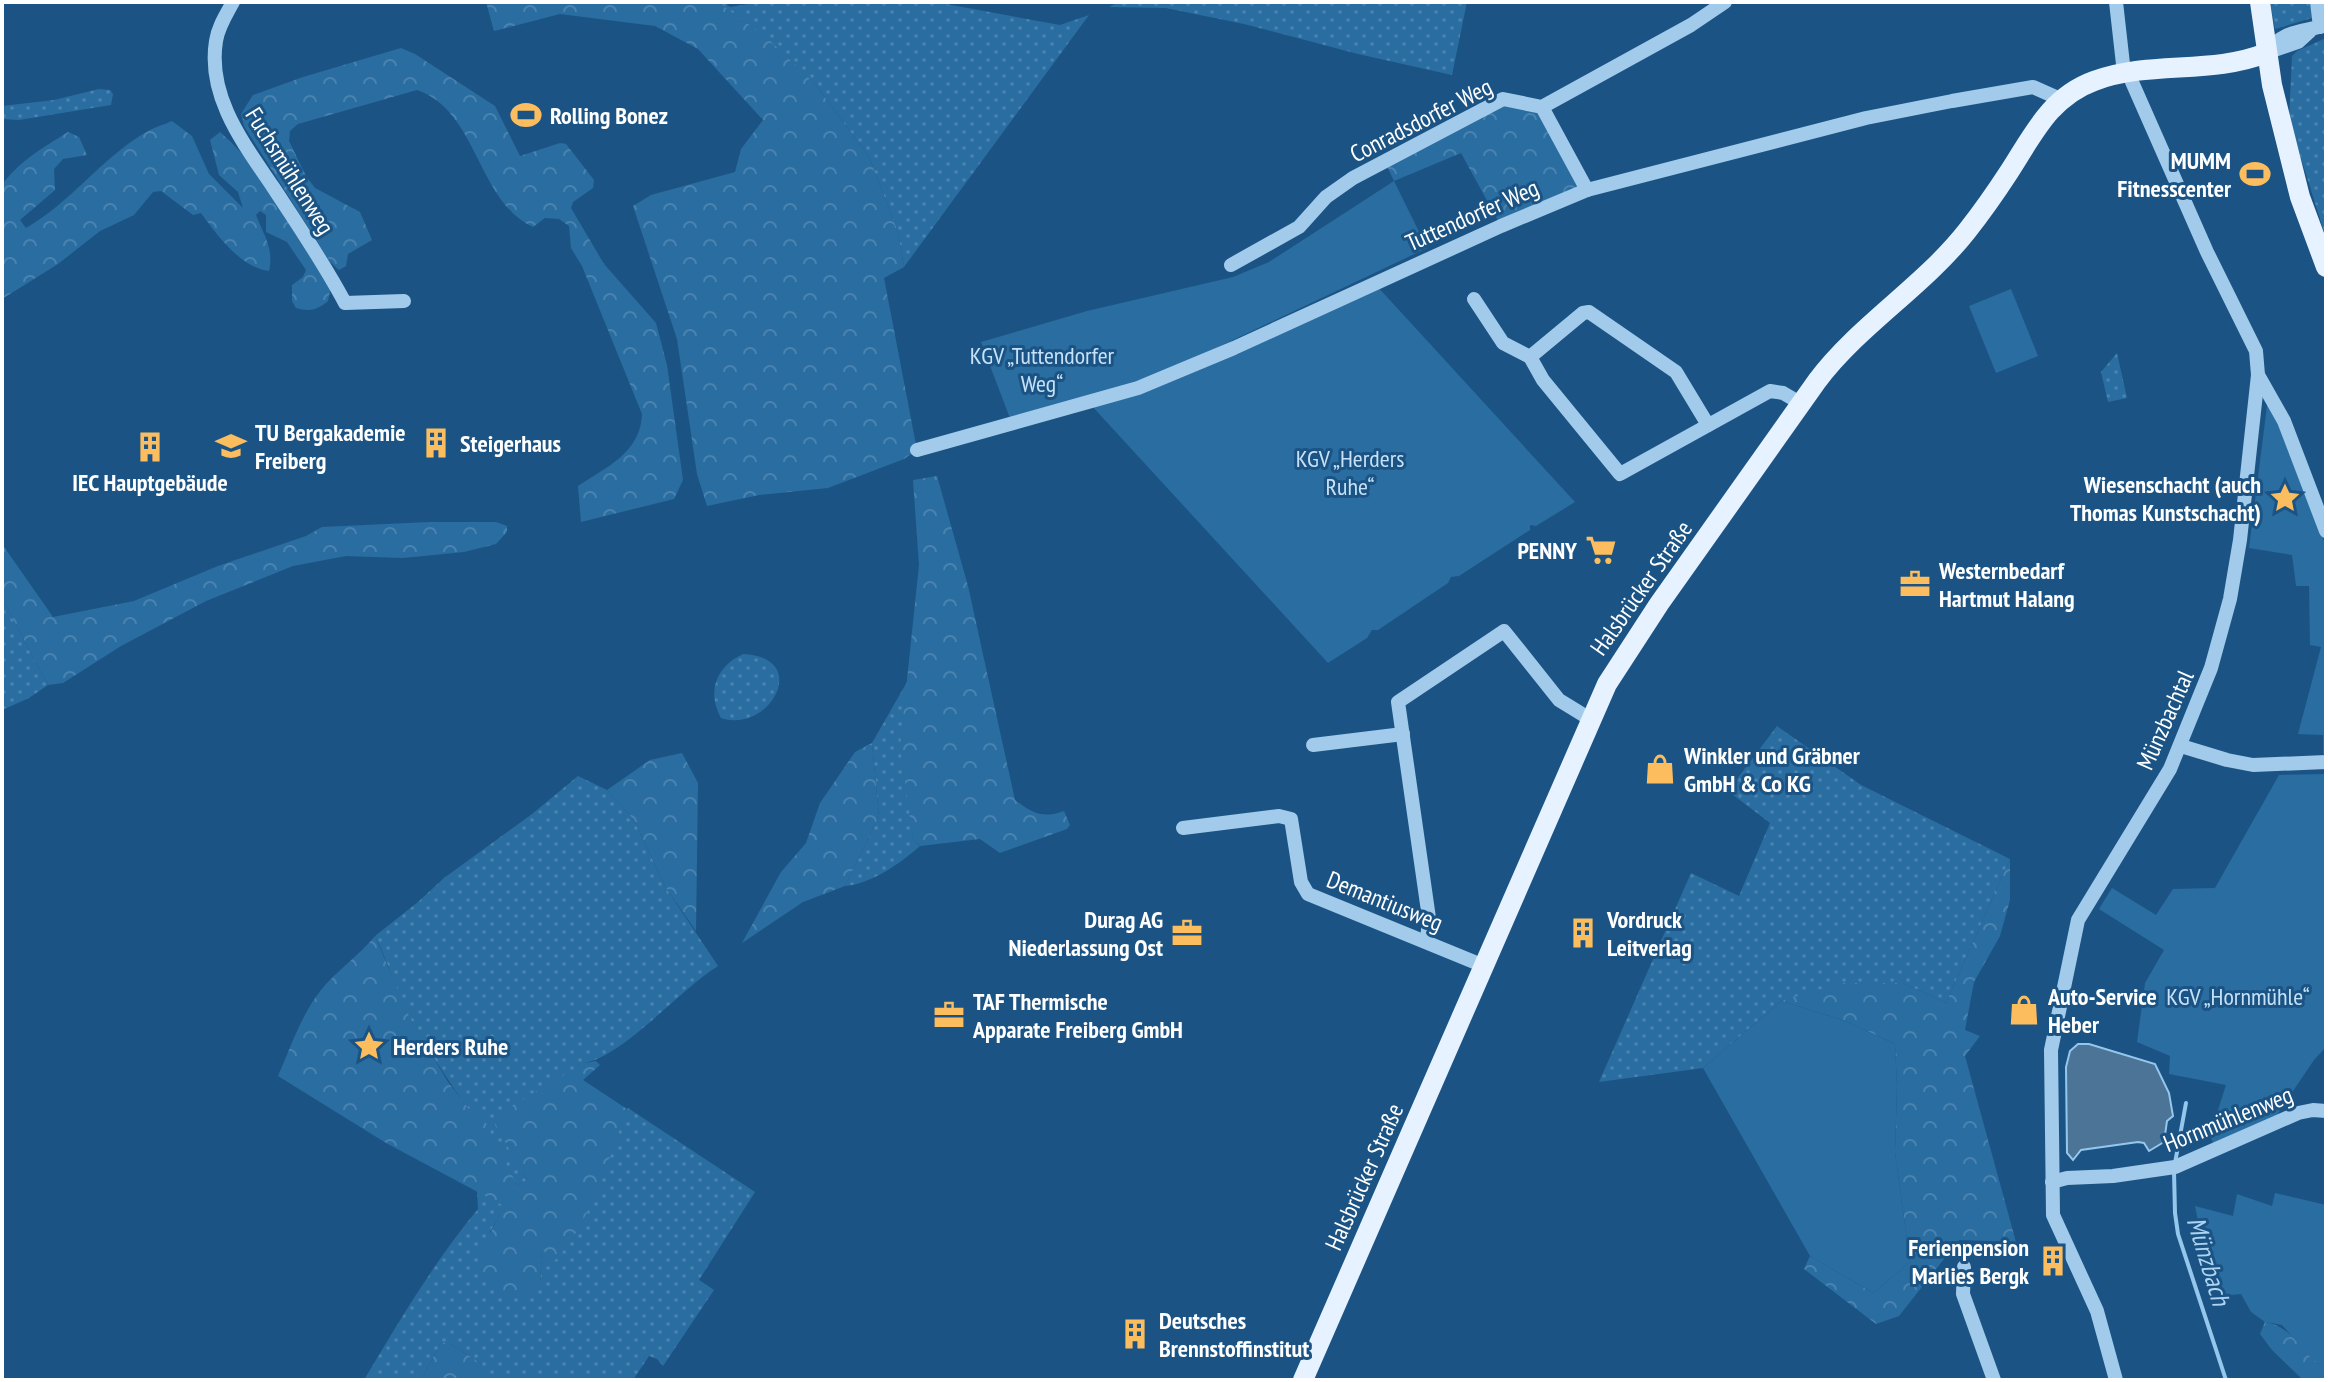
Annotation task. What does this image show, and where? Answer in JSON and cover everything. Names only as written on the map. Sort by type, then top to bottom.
[{"type":"main road","points":[[2260,2],[2266,53],[2300,197],[2326,267]]},
{"type":"main road","name":"Halsbrücker Straße","points":[[1303,1380],[1607,684],[1659,604],[1802,404],[1834,360],[1948,253],[1965,233],[2009,172],[2039,122],[2060,99],[2094,81],[2127,72],[2225,64],[2266,53]]},
{"type":"street","name":"Fuchsmühlenweg","points":[[233,2],[219,28],[215,54],[220,92],[239,138],[345,303],[404,301]]},
{"type":"street","points":[[1587,190],[1542,107],[1691,25],[1725,2]]},
{"type":"street","name":"Münzbachtal","points":[[2116,2],[2127,72],[2188,210],[2256,351],[2258,375],[2240,540],[2230,599],[2211,668],[2181,746],[2083,912],[2074,933],[2049,1065],[2053,1215],[2097,1311],[2116,1380]]},
{"type":"street","points":[[2266,53],[2280,37],[2319,27],[2317,2]]},
{"type":"street","name":"Tuttendorfer Weg","points":[[917,450],[1138,388],[1587,190],[1923,106],[2033,87],[2060,99]]},
{"type":"street","name":"Conradsdorfer Weg","points":[[1231,265],[1299,227],[1326,197],[1353,178],[1503,99],[1542,107]]},
{"type":"street","points":[[1474,299],[1503,343],[1530,357],[1543,380],[1620,474],[1770,391],[1783,393],[1802,404]]},
{"type":"street","points":[[1530,357],[1583,313],[1589,312],[1676,372],[1708,425]]},
{"type":"street","points":[[2258,375],[2284,421],[2326,531]]},
{"type":"street","points":[[1427,941],[1429,918],[1398,702],[1504,631],[1559,700],[1590,719]]},
{"type":"street","points":[[1313,745],[1403,734]]},
{"type":"street","points":[[2181,746],[2253,765],[2326,762]]},
{"type":"street","name":"Demantiusweg","points":[[1183,828],[1279,816],[1291,819],[1301,882],[1308,894],[1484,966]]},
{"type":"street","name":"Hornmühlenweg","points":[[2052,1182],[2164,1169],[2185,1163],[2298,1113],[2326,1111]]},
{"type":"street","points":[[1964,1267],[1963,1294],[1994,1380]]},
{"type":"green space","points":[[486,2],[718,2],[766,37],[815,84],[869,157],[898,232],[904,267],[884,278],[917,450],[904,459],[828,488],[759,495],[707,506],[697,474],[677,339],[633,206],[651,195],[735,172],[741,149],[763,120],[698,49],[655,26],[560,14],[494,31]]},
{"type":"green space","points":[[711,2],[724,2],[730,7],[759,2],[935,2],[1060,25],[1089,15],[904,267],[898,232],[869,157],[815,84]]},
{"type":"green space","points":[[1119,2],[1467,2],[1452,75],[1166,8],[1109,7]]},
{"type":"green space","points":[[2270,2],[2310,2],[2312,18],[2275,29]]},
{"type":"green space","points":[[2326,38],[2326,238],[2289,120],[2292,56]]},
{"type":"green space","points":[[401,48],[495,106],[520,156],[560,143],[566,144],[594,180],[593,188],[573,202],[571,208],[604,264],[656,323],[667,365],[683,480],[674,499],[581,522],[578,486],[611,465],[629,448],[636,439],[642,414],[582,266],[571,248],[569,226],[559,219],[545,218],[533,227],[514,215],[500,198],[466,136],[437,101],[417,90],[298,124],[290,131],[289,141],[315,188],[360,212],[372,240],[348,254],[346,266],[339,270],[330,262],[244,126],[241,114],[253,95]]},
{"type":"green space","points":[[99,89],[110,90],[113,94],[111,105],[19,120],[2,119],[2,106],[54,100]]},
{"type":"green space","points":[[1503,99],[1542,107],[1587,190],[1501,226],[1461,153],[1394,181],[1385,162]]},
{"type":"green space","points":[[172,121],[192,136],[209,174],[243,208],[238,192],[219,175],[210,140],[220,132],[253,166],[281,205],[331,287],[328,301],[313,309],[296,308],[292,301],[292,285],[303,277],[306,270],[287,242],[266,232],[266,215],[260,211],[256,215],[269,249],[269,271],[259,269],[239,257],[201,213],[193,215],[161,191],[153,192],[134,215],[100,231],[58,264],[2,299],[2,185],[16,169],[68,132],[79,137],[87,155],[63,159],[54,169],[55,190],[20,220],[26,228],[57,206],[127,144]]},
{"type":"green space","name":"KGV „Tuttendorfer Weg“","points":[[1394,181],[1427,248],[1176,367],[1057,409],[1011,421],[981,342],[1087,311],[1233,277],[1269,262]]},
{"type":"green space","name":"KGV „Herders Ruhe“","points":[[1376,285],[1575,502],[1536,526],[1530,525],[1530,530],[1459,576],[1451,577],[1448,583],[1378,630],[1372,630],[1367,638],[1328,663],[1091,405]]},
{"type":"green space","points":[[2011,289],[2038,356],[1996,373],[1969,306]]},
{"type":"green space","points":[[2117,353],[2127,398],[2108,402],[2101,372]]},
{"type":"green space","points":[[2273,405],[2326,546],[2326,754],[2323,754],[2323,735],[2298,734],[2321,647],[2310,645],[2309,586],[2296,586],[2292,555],[2249,548],[2267,406]]},
{"type":"green space","points":[[937,476],[968,586],[1015,800],[1038,813],[1064,811],[1070,825],[1067,829],[1000,853],[980,839],[920,846],[913,839],[900,746],[919,565],[913,480]]},
{"type":"green space","points":[[496,522],[507,526],[507,532],[496,544],[464,552],[403,558],[346,556],[293,566],[206,601],[121,646],[63,683],[48,685],[2,598],[2,544],[53,617],[134,601],[218,566],[306,536],[322,527]]},
{"type":"green space","points":[[2,598],[48,685],[2,710]]},
{"type":"green space","points":[[743,654],[764,658],[776,668],[779,680],[776,693],[768,706],[755,715],[739,720],[721,718],[714,698],[717,680],[726,665]]},
{"type":"green space","points":[[907,682],[913,839],[920,846],[875,877],[845,886],[879,816],[872,743]]},
{"type":"green space","points":[[1777,726],[1861,785],[2010,859],[1946,1003],[1903,983],[1781,1001],[1703,1068],[1599,1082],[1691,873],[1739,896],[1770,823],[1728,791]]},
{"type":"green space","points":[[872,743],[879,816],[845,886],[803,902],[742,943],[781,872],[806,843],[820,803],[855,752]]},
{"type":"green space","points":[[682,753],[698,783],[696,931],[666,888],[634,820],[607,790],[650,760]]},
{"type":"green space","name":"KGV „Hornmühle“","points":[[2326,774],[2326,1047],[2277,1115],[2213,1143],[2210,1135],[2226,1085],[2169,1074],[2170,1056],[2137,1042],[2145,983],[2164,950],[2099,909],[2112,888],[2156,915],[2173,889],[2215,888],[2279,775]]},
{"type":"green space","points":[[578,776],[607,790],[634,820],[666,888],[718,966],[634,1036],[600,1058],[584,1063],[517,1160],[527,1181],[517,1185],[411,1020],[375,936],[444,878]]},
{"type":"green space","points":[[2010,859],[2010,900],[2000,936],[1974,982],[1965,1030],[1980,1036],[1965,1056],[2016,1242],[1959,1240],[1899,1316],[1876,1324],[1804,1269],[1810,1256],[1873,1293],[1910,1262],[1895,1152],[1895,1044],[1843,1020],[1781,1001],[1842,983],[1903,983],[1946,1003]]},
{"type":"green space","points":[[375,936],[410,1018],[448,1082],[468,1108],[482,1115],[517,1185],[527,1180],[495,1125],[498,1114],[584,1063],[596,1061],[600,1065],[583,1080],[627,1109],[585,1217],[561,1254],[547,1267],[545,1252],[542,1251],[540,1283],[526,1300],[507,1296],[479,1273],[480,1253],[504,1206],[386,1143],[278,1076],[314,1000]]},
{"type":"green space","points":[[1781,1001],[1843,1020],[1895,1044],[1895,1152],[1910,1262],[1873,1293],[1810,1256],[1703,1068]]},
{"type":"green space","points":[[628,1108],[755,1192],[699,1280],[714,1290],[663,1366],[649,1356],[633,1380],[482,1380],[482,1364],[449,1343],[441,1343],[421,1380],[364,1380],[432,1271],[478,1209],[477,1189],[505,1206],[490,1232],[540,1283],[542,1250],[545,1251]]},
{"type":"green space","points":[[2275,1193],[2326,1205],[2326,1369],[2310,1357],[2282,1325],[2265,1322],[2251,1312],[2241,1294],[2223,1296],[2200,1231],[2195,1206],[2233,1216],[2237,1194],[2272,1206]]},
{"type":"green space","points":[[2265,1322],[2274,1324],[2297,1341],[2326,1369],[2326,1380],[2303,1380],[2260,1334]]},
{"type":"green space","points":[[441,1343],[449,1343],[482,1364],[482,1380],[421,1380]]},
{"type":"shaded area","points":[[2078,1044],[2089,1044],[2155,1064],[2169,1093],[2173,1116],[2167,1121],[2164,1142],[2149,1151],[2144,1143],[2138,1142],[2081,1150],[2073,1160],[2067,1153],[2066,1067],[2070,1051]]},
{"type":"waterway","name":"Münzbach","points":[[2175,1163],[2186,1103]]},
{"type":"waterway","name":"Münzbach","points":[[2174,1172],[2178,1234],[2226,1380]]},
{"type":"place","name":"Rolling Bonez","points":[[526,115]]},
{"type":"place","name":"MUMM Fitnesscenter","points":[[2255,174]]},
{"type":"place","name":"Steigerhaus","points":[[436,443]]},
{"type":"place","name":"TU Bergakademie Freiberg","points":[[231,446]]},
{"type":"place","name":"IEC Hauptgebäude","points":[[150,447]]},
{"type":"place","name":"Wiesenschacht (auch Thomas Kunstschacht)","points":[[2285,498]]},
{"type":"place","name":"PENNY","points":[[1601,550]]},
{"type":"place","name":"Westernbedarf Hartmut Halang","points":[[1915,584]]},
{"type":"place","name":"Winkler und Gräbner GmbH & Co KG","points":[[1660,769]]},
{"type":"place","name":"Durag AG Niederlassung Ost","points":[[1187,933]]},
{"type":"place","name":"Vordruck Leitverlag","points":[[1583,933]]},
{"type":"place","name":"Auto-Service Heber","points":[[2024,1010]]},
{"type":"place","name":"TAF Thermische Apparate Freiberg GmbH","points":[[949,1015]]},
{"type":"place","name":"Herders Ruhe","points":[[369,1046]]},
{"type":"place","name":"Ferienpension Marlies Bergk","points":[[2053,1261]]},
{"type":"place","name":"Deutsches Brennstoffinstitut","points":[[1135,1334]]}]
